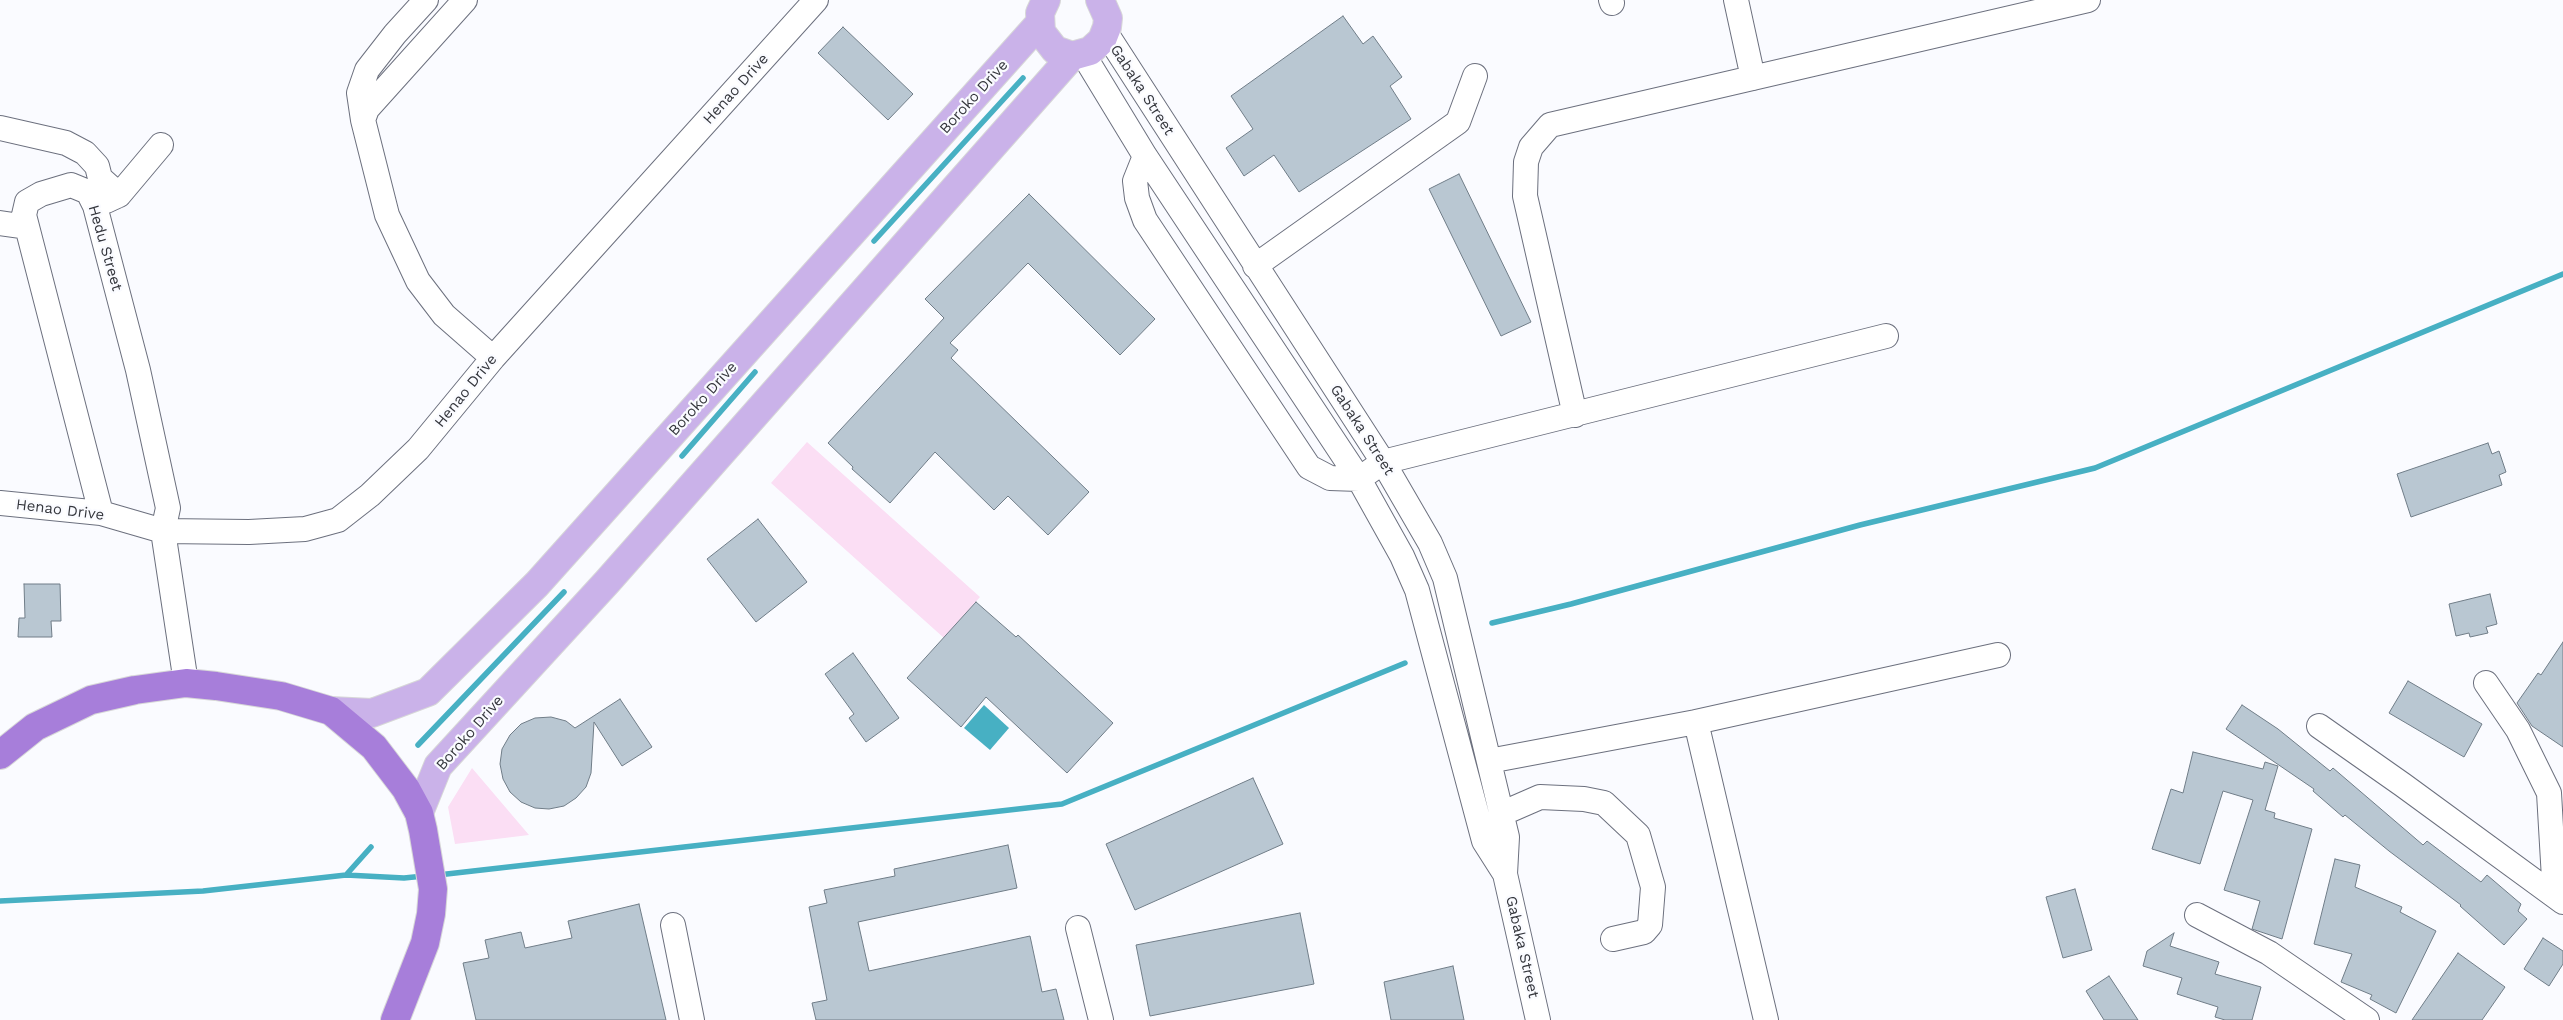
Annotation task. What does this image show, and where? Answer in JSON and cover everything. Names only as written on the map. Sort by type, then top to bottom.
[{"type":"highway","points":[[0,755],[35,727],[91,700],[135,690],[186,684],[216,686],[282,696],[331,711],[374,747],[406,789],[421,821],[433,889],[432,914],[425,943],[396,1020]]},
{"type":"main road","points":[[1100,0],[1106,9],[1106,30]]},
{"type":"main road","points":[[1106,30],[1125,0]]},
{"type":"main road","points":[[1043,12],[1044,40],[1060,53],[1077,55]]},
{"type":"main road","name":"Boroko Drive","points":[[331,711],[372,713],[428,692],[537,584],[1043,12]]},
{"type":"main road","name":"Boroko Drive","points":[[421,821],[438,766],[613,575],[1077,55],[1097,46],[1106,30]]},
{"type":"street","points":[[426,0],[395,34],[367,70],[359,93],[387,215],[418,281],[444,315],[492,358]]},
{"type":"street","points":[[365,115],[465,0]]},
{"type":"street","name":"Henao Drive","points":[[0,503],[101,512],[163,531],[249,532],[305,529],[338,520],[370,496],[418,449],[492,358],[816,0]]},
{"type":"street","points":[[1736,0],[1754,78]]},
{"type":"street","points":[[1575,415],[1525,196],[1526,162],[1531,147],[1550,125],[2088,0]]},
{"type":"street","name":"Gabaka Street","points":[[1106,30],[1255,266],[1383,462],[1430,543],[1445,578],[1507,837],[1506,874],[1538,1020]]},
{"type":"street","name":"Gabaka Street","points":[[1077,55],[1146,156],[1359,479],[1402,556],[1416,590],[1484,841],[1506,874]]},
{"type":"street","points":[[1255,266],[1458,122],[1476,76]]},
{"type":"street","points":[[0,128],[66,144],[85,153],[97,166],[100,178],[119,195]]},
{"type":"street","points":[[95,206],[119,195],[161,145]]},
{"type":"street","points":[[1146,156],[1135,181],[1136,198],[1145,220],[1309,466],[1330,478],[1359,479],[1383,462],[1886,336]]},
{"type":"street","name":"Hedu Street","points":[[101,512],[24,216],[27,202],[41,194],[71,185],[88,192],[95,206],[138,370],[168,508],[163,531],[186,684]]},
{"type":"street","points":[[0,223],[27,227]]},
{"type":"street","points":[[1489,761],[1696,722],[1998,655]]},
{"type":"street","points":[[2486,683],[2518,730],[2549,793],[2559,899]]},
{"type":"street","points":[[1696,722],[1766,1020]]},
{"type":"street","points":[[2319,726],[2403,784],[2559,899]]},
{"type":"street","points":[[1501,814],[1540,797],[1584,799],[1604,803],[1638,835],[1653,887],[1650,925],[1644,932],[1613,939]]},
{"type":"street","points":[[2197,914],[2269,953],[2367,1020]]},
{"type":"street","points":[[673,925],[692,1020]]},
{"type":"street","points":[[1078,928],[1102,1020]]},
{"type":"shaded area","points":[[807,442],[980,597],[944,638],[771,483]]},
{"type":"shaded area","points":[[472,768],[529,835],[455,844],[448,807]]},
{"type":"water","points":[[984,705],[1009,728],[990,750],[964,728]]},
{"type":"building","points":[[1343,16],[1363,44],[1373,36],[1402,77],[1390,86],[1411,119],[1299,192],[1274,155],[1244,176],[1226,148],[1253,129],[1231,96]]},
{"type":"building","points":[[843,27],[913,94],[888,120],[818,53]]},
{"type":"building","points":[[1459,174],[1531,322],[1501,336],[1429,189]]},
{"type":"building","points":[[1029,194],[1155,319],[1120,355],[1028,263],[950,343],[958,350],[951,358],[1089,492],[1048,535],[1008,496],[994,510],[935,452],[890,503],[852,469],[853,467],[828,443],[944,318],[925,299]]},
{"type":"building","points":[[2488,443],[2492,454],[2499,451],[2506,472],[2499,475],[2502,485],[2411,517],[2397,474]]},
{"type":"building","points":[[758,519],[807,582],[756,622],[707,559]]},
{"type":"building","points":[[24,584],[60,584],[61,621],[51,621],[52,637],[18,637],[19,618],[25,618]]},
{"type":"building","points":[[2490,594],[2497,624],[2486,627],[2488,633],[2470,637],[2469,633],[2456,636],[2449,604]]},
{"type":"building","points":[[976,602],[1016,637],[1018,635],[1113,723],[1067,773],[986,697],[961,727],[907,678]]},
{"type":"building","points":[[2563,642],[2563,747],[2532,726],[2517,703],[2538,673],[2541,675]]},
{"type":"building","points":[[853,653],[899,718],[866,742],[849,718],[854,714],[825,674]]},
{"type":"building","points":[[2408,681],[2482,724],[2464,757],[2389,713]]},
{"type":"building","points":[[620,699],[652,747],[622,766],[594,722],[591,773],[586,787],[576,798],[564,806],[549,809],[535,808],[521,802],[510,792],[503,779],[500,764],[502,749],[510,735],[521,724],[535,718],[551,717],[566,721],[575,728]]},
{"type":"building","points":[[2242,705],[2278,729],[2330,771],[2333,768],[2423,845],[2427,841],[2481,882],[2487,875],[2521,904],[2518,911],[2527,919],[2504,945],[2461,905],[2345,815],[2343,817],[2313,791],[2314,789],[2226,729]]},
{"type":"building","points":[[2193,752],[2263,769],[2265,762],[2278,766],[2265,810],[2275,813],[2274,818],[2312,829],[2282,939],[2252,929],[2260,901],[2224,890],[2253,800],[2223,791],[2200,864],[2152,849],[2171,789],[2183,793]]},
{"type":"building","points":[[1253,778],[1283,844],[1135,910],[1106,844]]},
{"type":"building","points":[[1008,845],[1017,888],[858,922],[869,971],[1030,936],[1042,992],[1056,989],[1064,1020],[816,1020],[812,1003],[827,1000],[809,907],[827,903],[824,890],[895,876],[894,869]]},
{"type":"building","points":[[2335,859],[2360,865],[2355,887],[2402,907],[2400,912],[2436,931],[2396,1013],[2370,999],[2372,995],[2341,982],[2352,954],[2314,944]]},
{"type":"building","points":[[2075,889],[2092,950],[2063,958],[2046,897]]},
{"type":"building","points":[[639,904],[666,1020],[476,1020],[463,963],[489,958],[485,940],[521,932],[525,948],[572,938],[568,921]]},
{"type":"building","points":[[1300,913],[1314,984],[1150,1016],[1136,945]]},
{"type":"building","points":[[2174,933],[2170,946],[2219,962],[2215,974],[2261,987],[2252,1020],[2225,1020],[2215,1017],[2218,1007],[2177,994],[2182,978],[2143,966],[2147,951]]},
{"type":"building","points":[[2543,938],[2563,951],[2563,964],[2549,986],[2524,969]]},
{"type":"building","points":[[2458,953],[2505,987],[2482,1020],[2412,1020]]},
{"type":"building","points":[[1453,966],[1464,1020],[1391,1020],[1384,982]]},
{"type":"building","points":[[2109,976],[2138,1020],[2104,1020],[2086,991]]},
{"type":"waterway","points":[[874,241],[1023,78]]},
{"type":"waterway","points":[[1492,623],[1571,604],[1860,525],[2095,468],[2563,274]]},
{"type":"waterway","points":[[682,456],[755,372]]},
{"type":"waterway","points":[[418,745],[564,592]]},
{"type":"waterway","points":[[438,875],[1062,804],[1405,663]]},
{"type":"waterway","points":[[346,875],[371,847]]},
{"type":"waterway","points":[[0,901],[203,891],[346,875],[404,878],[424,876]]}]
